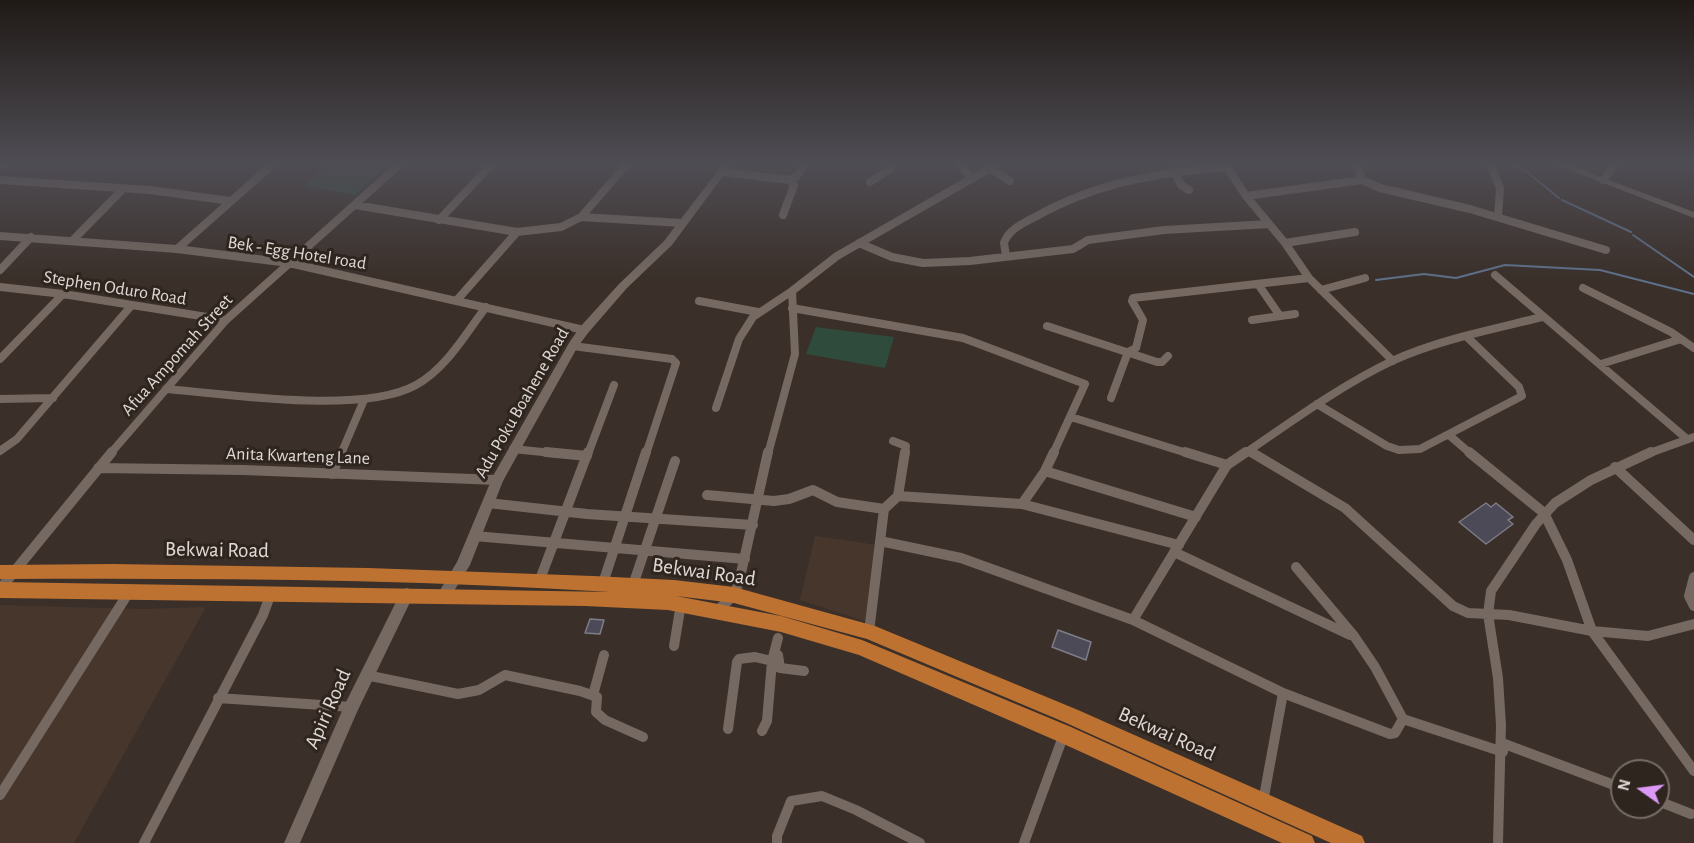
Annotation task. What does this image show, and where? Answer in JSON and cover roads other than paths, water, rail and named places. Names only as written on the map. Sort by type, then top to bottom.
[{"type":"highway","name":"Bekwai Road","points":[[6,573],[113,571],[603,583],[734,596],[869,632],[1050,707],[1355,843]]},
{"type":"highway","points":[[218,594],[230,573]]},
{"type":"highway","name":"Bekwai Road","points":[[0,590],[585,598],[681,604],[717,610],[780,631],[862,648],[1064,734],[1305,843]]},
{"type":"street","points":[[73,240],[109,203]]},
{"type":"street","points":[[177,249],[228,203]]},
{"type":"street","points":[[440,220],[455,203]]},
{"type":"street","points":[[355,205],[517,232],[561,227],[581,217],[593,203]]},
{"type":"street","name":"Adu Poku Boahene Road","points":[[444,595],[455,579],[497,480],[513,449],[573,346],[623,286],[668,243],[697,203]]},
{"type":"street","points":[[783,215],[787,203]]},
{"type":"street","points":[[716,408],[739,339],[758,312],[792,291],[837,256],[928,203]]},
{"type":"street","points":[[1006,256],[1001,247],[1003,240],[1014,229],[1057,203]]},
{"type":"street","points":[[1252,203],[1285,243],[1309,278],[1393,360]]},
{"type":"street","points":[[1448,203],[1606,250]]},
{"type":"street","points":[[1498,217],[1499,203]]},
{"type":"street","points":[[1664,203],[1694,215]]},
{"type":"street","name":"Afua Ampomah Street","points":[[0,590],[6,573],[226,320],[355,205]]},
{"type":"street","points":[[581,217],[681,223]]},
{"type":"street","points":[[859,243],[892,257],[915,263],[970,261],[1073,249],[1088,240],[1164,230],[1269,224]]},
{"type":"street","points":[[457,300],[517,232]]},
{"type":"street","points":[[1285,243],[1355,232]]},
{"type":"street","name":"Bek - Egg Hotel road","points":[[0,236],[177,249],[289,263],[584,330]]},
{"type":"street","points":[[0,270],[31,237]]},
{"type":"street","points":[[1495,275],[1542,317],[1690,438],[1615,467],[1576,489],[1544,513],[1491,591],[1486,606],[1498,671],[1503,747],[1498,843]]},
{"type":"street","points":[[1112,398],[1128,352],[1136,348],[1143,320],[1132,301],[1133,298],[1309,278]]},
{"type":"street","points":[[1322,290],[1365,278]]},
{"type":"street","points":[[1258,284],[1280,316]]},
{"type":"street","name":"Stephen Oduro Road","points":[[0,287],[63,294],[226,320]]},
{"type":"street","points":[[1583,288],[1665,329],[1694,348]]},
{"type":"street","points":[[717,610],[734,596],[746,560],[765,464],[795,354],[792,291]]},
{"type":"street","points":[[0,359],[63,294]]},
{"type":"street","points":[[699,301],[758,312]]},
{"type":"street","points":[[0,451],[17,439],[130,306]]},
{"type":"street","points":[[166,389],[364,400],[396,394],[414,387],[429,376],[486,307]]},
{"type":"street","points":[[792,308],[954,336],[1085,384],[1045,471],[1022,504]]},
{"type":"street","points":[[1252,320],[1295,314]]},
{"type":"street","points":[[1133,620],[1227,465],[1317,404],[1393,360],[1466,336],[1542,317]]},
{"type":"street","points":[[1047,326],[1160,363],[1168,356]]},
{"type":"street","points":[[1317,404],[1387,446],[1399,450],[1420,449],[1522,396],[1519,387],[1466,336]]},
{"type":"street","points":[[1601,364],[1681,339]]},
{"type":"street","points":[[573,346],[672,359],[676,363],[603,583]]},
{"type":"street","points":[[538,582],[614,385]]},
{"type":"street","points":[[0,399],[53,398]]},
{"type":"street","points":[[332,474],[364,400]]},
{"type":"street","points":[[1071,417],[1227,465]]},
{"type":"street","points":[[1449,435],[1544,513],[1567,560],[1592,632],[1694,771]]},
{"type":"street","points":[[869,632],[884,509],[898,496],[906,446],[893,441]]},
{"type":"street","points":[[513,449],[587,456]]},
{"type":"street","points":[[1249,451],[1345,508],[1453,606],[1468,613],[1509,615],[1592,632],[1648,636],[1694,624]]},
{"type":"street","points":[[633,585],[675,461]]},
{"type":"street","points":[[1615,467],[1694,540]]},
{"type":"street","name":"Anita Kwarteng Lane","points":[[98,468],[497,480]]},
{"type":"street","points":[[1045,471],[1196,517]]},
{"type":"street","points":[[707,495],[759,500],[789,499],[813,490],[837,502],[884,509]]},
{"type":"street","points":[[898,496],[1022,504],[1177,549],[1353,636]]},
{"type":"street","points":[[488,503],[655,520],[753,525]]},
{"type":"street","points":[[474,536],[646,549],[746,560]]},
{"type":"street","points":[[880,541],[961,558],[1133,620],[1283,693],[1390,734],[1395,733],[1403,719]]},
{"type":"street","points":[[1296,567],[1353,636],[1376,668],[1403,719],[1503,747],[1610,784]]},
{"type":"street","points":[[1694,577],[1689,596],[1694,606]]},
{"type":"street","points":[[0,795],[129,592]]},
{"type":"street","points":[[144,843],[263,615],[271,593]]},
{"type":"street","name":"Apiri Road","points":[[292,843],[351,707],[407,594]]},
{"type":"street","points":[[674,646],[681,604]]},
{"type":"street","points":[[762,731],[767,721],[772,661],[780,631]]},
{"type":"street","points":[[780,631],[777,664],[780,668],[804,671]]},
{"type":"street","points":[[593,695],[604,655]]},
{"type":"street","points":[[728,729],[737,662],[740,659],[755,657],[772,661]]},
{"type":"street","points":[[366,675],[458,694],[479,690],[505,675],[593,695],[597,697],[596,712],[605,720],[643,737]]},
{"type":"street","points":[[1263,802],[1283,693]]},
{"type":"street","points":[[218,698],[351,707]]},
{"type":"street","points":[[1024,843],[1064,734]]},
{"type":"street","points":[[777,843],[777,836],[791,801],[822,796],[856,810],[920,843]]},
{"type":"street","points":[[1670,806],[1691,814]]},
{"type":"waterway","points":[[1569,203],[1631,232]]},
{"type":"waterway","points":[[1633,235],[1694,277]]},
{"type":"waterway","points":[[1376,280],[1424,274],[1456,278],[1505,265],[1600,270],[1694,294]]}]
